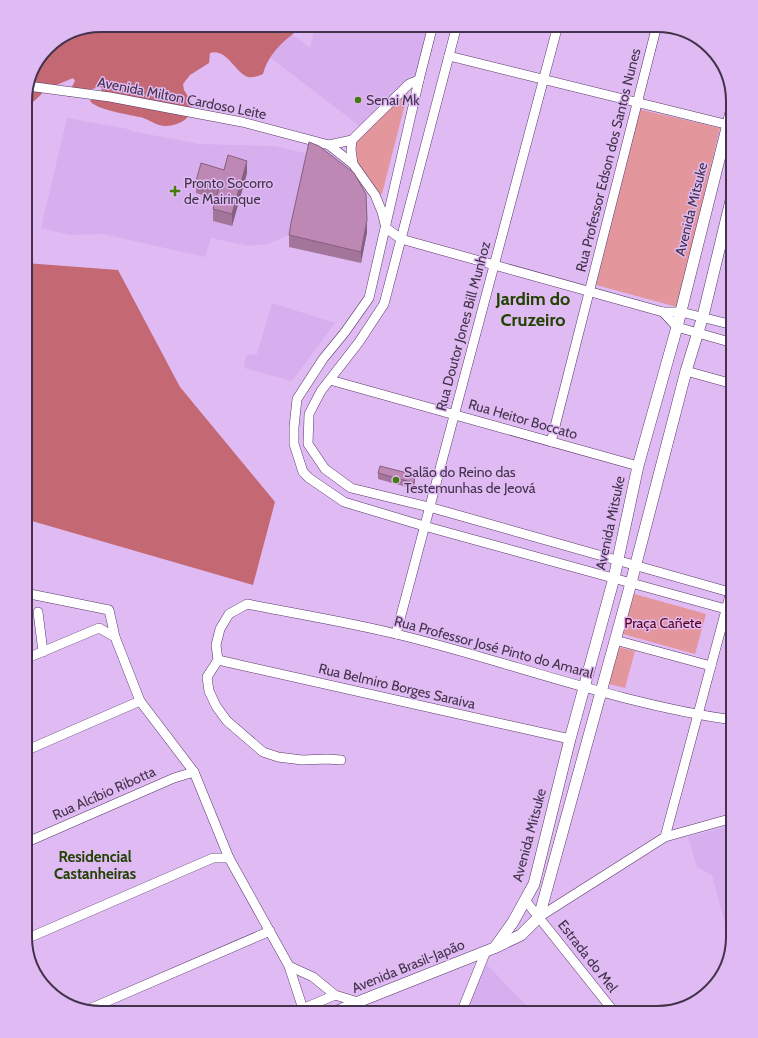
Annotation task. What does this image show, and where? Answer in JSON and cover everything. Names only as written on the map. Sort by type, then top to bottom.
[{"type":"main road","name":"Avenida Mitsuke","points":[[490,950],[513,922],[534,884],[571,734],[614,578],[638,466],[677,327],[726,141]]},
{"type":"main road","points":[[490,950],[521,935],[539,917],[636,566],[686,371],[703,316],[726,221]]},
{"type":"main road","points":[[571,734],[589,735]]},
{"type":"main road","name":"Avenida Brasil-Japão","points":[[349,1006],[490,950]]},
{"type":"street","points":[[431,32],[369,298],[346,332],[323,359],[297,399],[294,444],[303,472],[309,478],[344,502],[424,526],[726,609]]},
{"type":"street","points":[[455,32],[384,304],[360,342],[321,391],[309,414],[308,444],[325,469],[351,488],[429,508],[636,566],[726,588]]},
{"type":"street","name":"Rua Doutor Jones Bill Munhoz","points":[[396,634],[556,32]]},
{"type":"street","name":"Rua Professor Edson dos Santos Nunes","points":[[551,442],[655,32]]},
{"type":"street","points":[[449,56],[726,125]]},
{"type":"street","points":[[353,164],[351,150],[352,140],[409,84],[419,80]]},
{"type":"street","name":"Avenida Milton Cardoso Leite","points":[[33,87],[110,97],[242,122],[329,145],[353,164],[375,195],[382,212],[386,228]]},
{"type":"street","name":"Avenida Milton Cardoso Leite","points":[[329,145],[352,140]]},
{"type":"street","points":[[386,228],[401,239],[494,265],[663,312],[681,312],[703,316],[726,323]]},
{"type":"street","points":[[663,312],[677,327],[726,341]]},
{"type":"street","points":[[686,371],[726,382]]},
{"type":"street","name":"Rua Heitor Boccato","points":[[330,380],[638,466]]},
{"type":"street","points":[[32,595],[109,610],[114,637],[140,701],[194,772],[229,858],[290,966],[302,1006]]},
{"type":"street","name":"Rua Professor José Pinto do Amaral","points":[[218,660],[216,645],[220,629],[229,614],[247,604],[396,634],[600,692],[698,715],[726,719]]},
{"type":"street","points":[[38,612],[43,652]]},
{"type":"street","points":[[666,837],[711,666],[726,622]]},
{"type":"street","points":[[32,656],[99,628],[114,637]]},
{"type":"street","points":[[615,640],[711,666]]},
{"type":"street","points":[[218,660],[207,677],[208,691],[227,722],[263,752],[278,757],[302,760],[341,760]]},
{"type":"street","name":"Rua Belmiro Borges Saraiva","points":[[218,660],[571,734]]},
{"type":"street","points":[[32,748],[140,701]]},
{"type":"street","name":"Rua Alcíbio Ribotta","points":[[32,840],[174,778],[194,772]]},
{"type":"street","points":[[539,917],[666,837],[726,820]]},
{"type":"street","points":[[32,936],[213,858],[229,858]]},
{"type":"street","name":"Estrada do Mel","points":[[525,900],[609,1006]]},
{"type":"street","points":[[97,1006],[270,932]]},
{"type":"street","points":[[464,1006],[490,950]]},
{"type":"street","points":[[290,966],[313,977],[335,995],[358,1002]]},
{"type":"street","points":[[310,1006],[335,995]]},
{"type":"shaded area","name":"Senai Mk","points":[[287,32],[289,32],[310,48],[314,32],[427,32],[416,74],[361,127],[268,56]]},
{"type":"shaded area","points":[[296,32],[274,52],[263,74],[257,76],[248,77],[243,75],[226,57],[216,52],[210,53],[209,63],[190,75],[183,84],[184,90],[192,103],[191,109],[187,118],[176,124],[163,126],[147,119],[99,107],[90,101],[100,94],[102,89],[101,87],[87,90],[76,97],[69,97],[68,94],[75,81],[73,78],[47,89],[32,103],[33,88],[37,75],[52,52],[75,37],[88,33]]},
{"type":"shaded area","name":"Pronto Socorro de Mairinque","points":[[67,118],[200,144],[275,146],[309,154],[291,234],[268,244],[249,246],[211,238],[205,257],[103,234],[70,235],[41,228]]},
{"type":"shaded area","points":[[32,264],[118,270],[180,387],[275,502],[253,585],[32,521]]},
{"type":"shaded area","points":[[272,303],[335,323],[292,381],[244,368],[246,355],[257,354]]},
{"type":"shaded area","points":[[726,827],[726,927],[712,875],[697,867],[688,837]]},
{"type":"shaded area","points":[[486,964],[527,1006],[468,1006]]},
{"type":"green space","points":[[408,92],[382,194],[378,196],[357,163],[356,141]]},
{"type":"green space","points":[[638,109],[720,128],[677,307],[596,285]]},
{"type":"green space","name":"Praça Cañete","points":[[631,593],[706,614],[695,654],[619,633]]},
{"type":"green space","points":[[614,646],[635,651],[625,688],[605,683]]},
{"type":"building","points":[[309,142],[319,146],[354,173],[366,194],[367,220],[361,252],[289,235]]},
{"type":"building","points":[[228,155],[247,161],[232,214],[213,209],[219,188],[196,181],[201,163],[224,170]]},
{"type":"building","points":[[380,466],[415,475],[414,483],[378,473]]},
{"type":"place","name":"Senai Mk","points":[[358,100]]},
{"type":"place","name":"Pronto Socorro de Mairinque","points":[[175,191]]},
{"type":"place","name":"Salão do Reino das Testemunhas de Jeová","points":[[396,480]]},
{"type":"district","name":"Jardim do Cruzeiro","points":[[533,309]]},
{"type":"district","name":"Residencial Castanheiras","points":[[95,866]]}]
